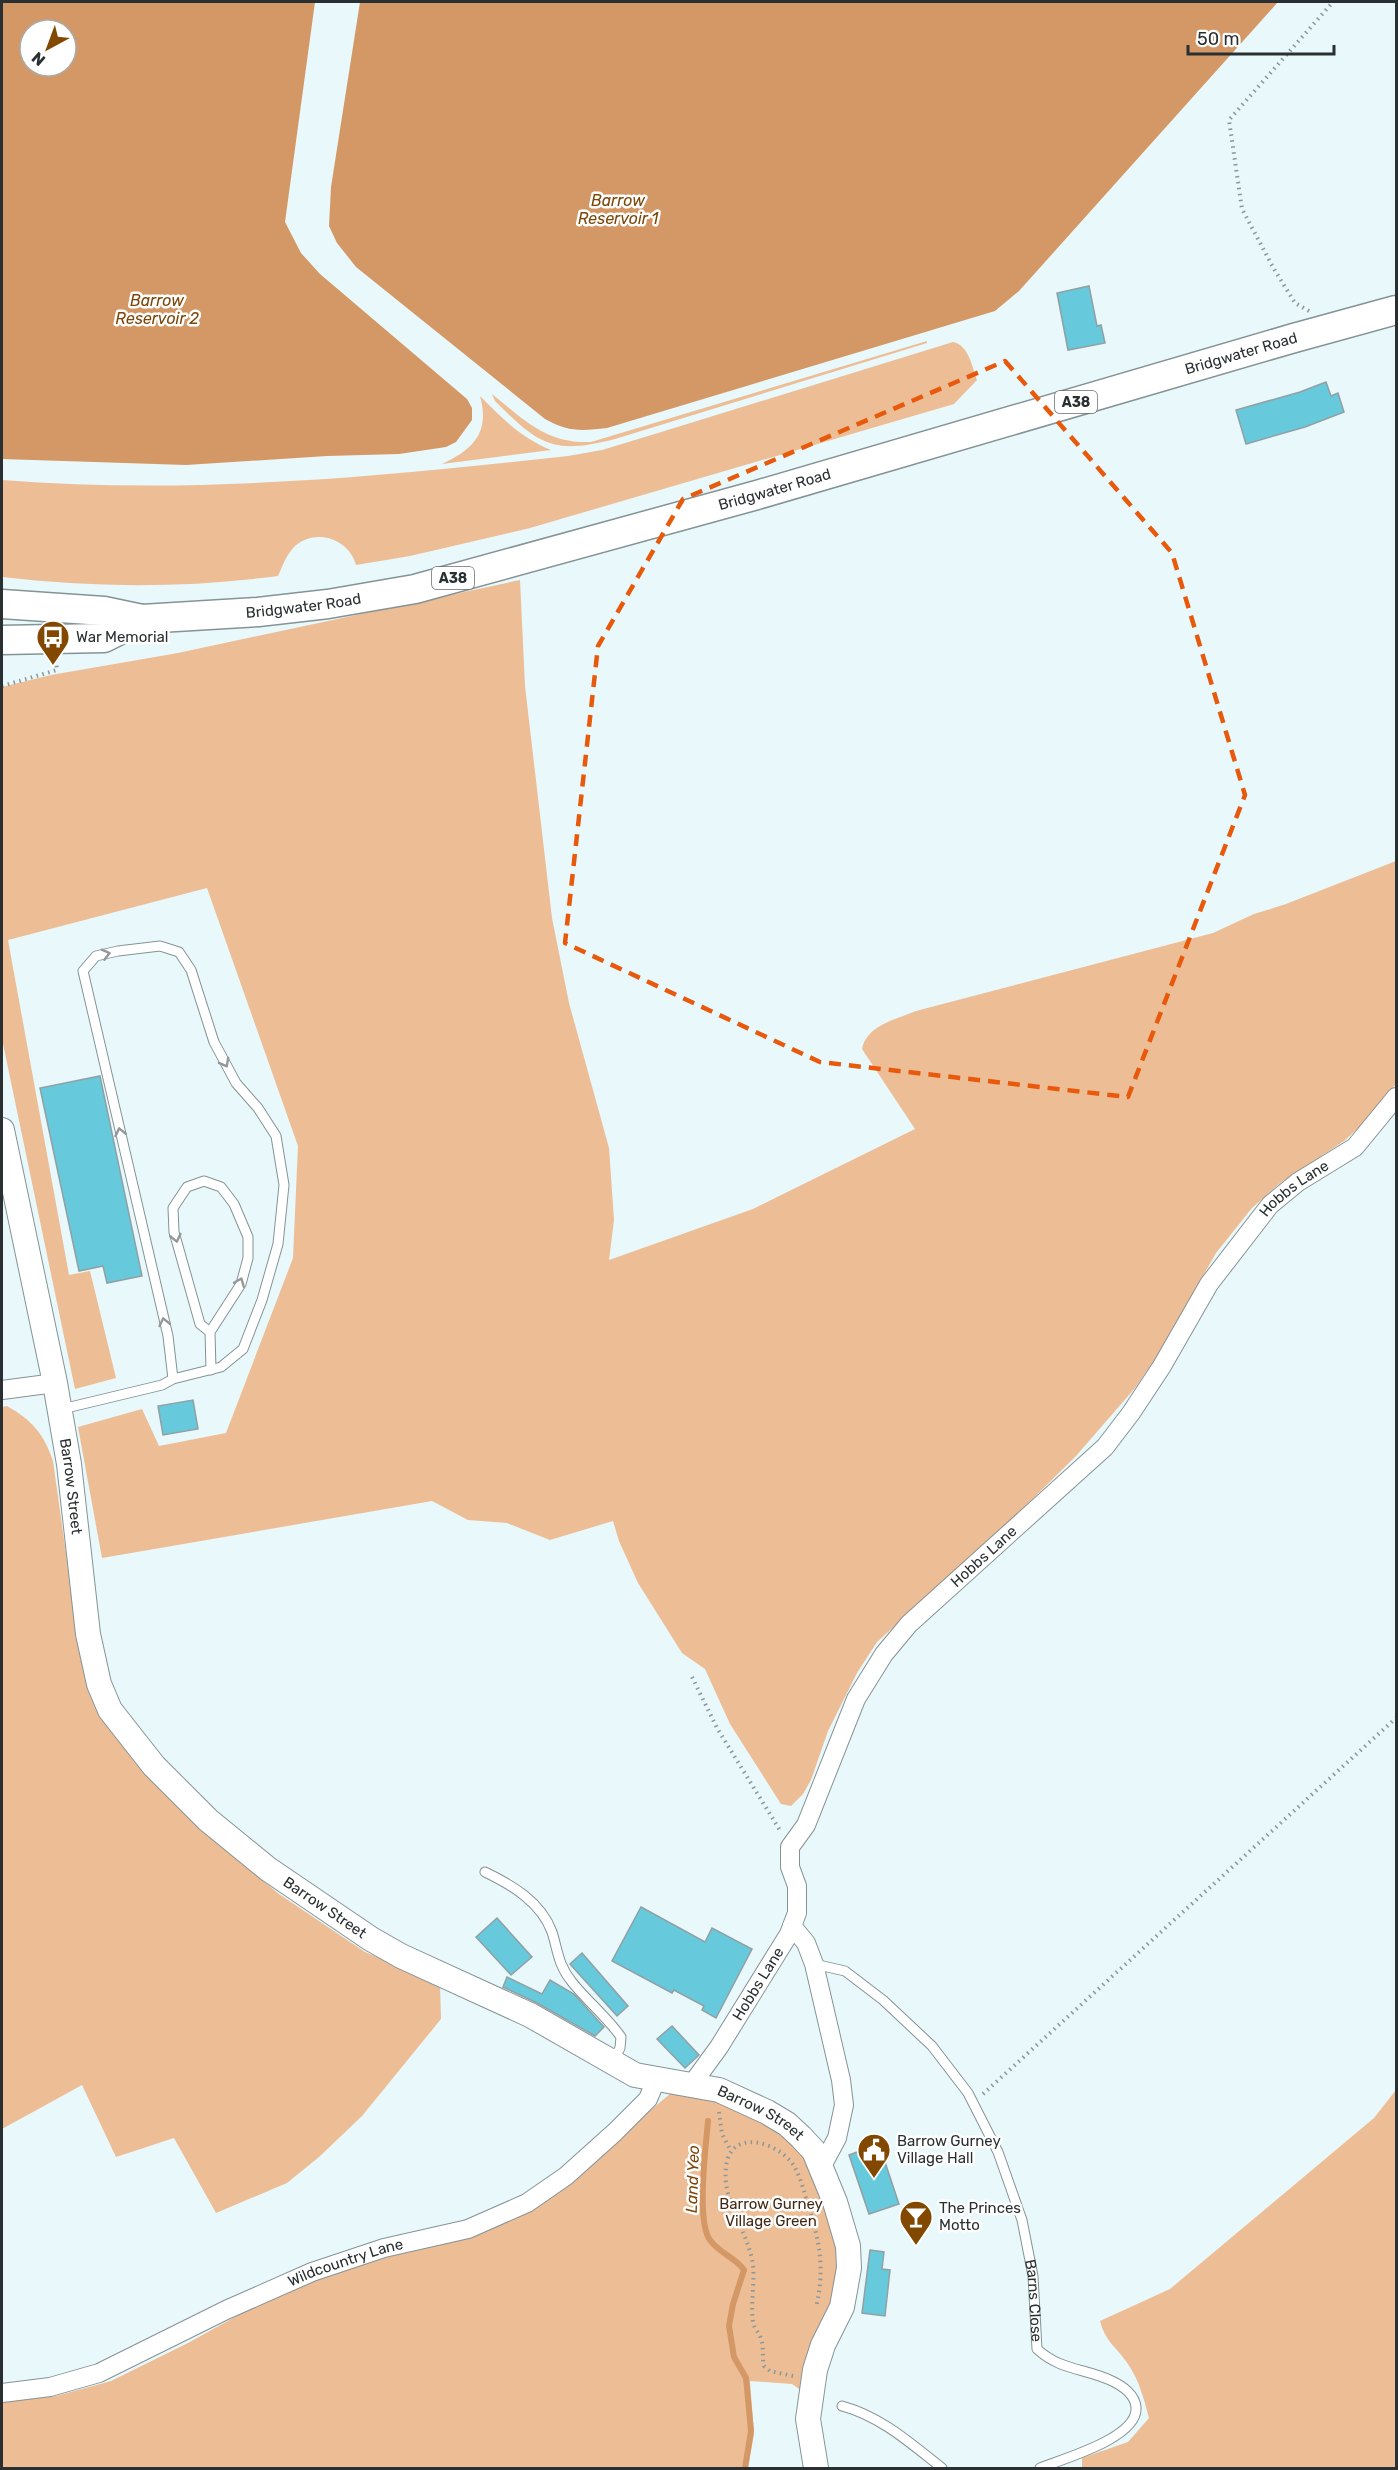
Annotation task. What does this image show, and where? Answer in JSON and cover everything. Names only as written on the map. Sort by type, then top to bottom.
[{"type":"highway","name":"Bridgwater Road","points":[[2,604],[104,611],[142,619],[258,612],[328,604],[415,589],[756,495],[1396,310]]},
{"type":"highway","points":[[2,593],[75,601],[104,611]]},
{"type":"highway","name":"Bridgwater Road","points":[[2,640],[104,638],[142,619]]},
{"type":"main road","name":"Barrow Street","points":[[2,1130],[60,1410],[69,1464],[88,1634],[99,1684],[110,1710],[154,1766],[194,1807],[245,1852],[336,1917],[401,1956],[530,2015],[635,2075],[719,2090],[759,2107],[787,2124],[814,2151],[822,2166],[843,2225],[848,2246],[849,2268],[842,2307],[817,2358],[801,2374],[816,2469]]},
{"type":"street","name":"Hobbs Lane","points":[[692,2084],[745,2007],[792,1926],[797,1913],[797,1886],[790,1867],[790,1847],[806,1825],[856,1699],[890,1647],[909,1624],[1105,1447],[1162,1366],[1209,1284],[1270,1205],[1298,1182],[1355,1146],[1396,1097]]},
{"type":"street","points":[[2,1390],[55,1383]]},
{"type":"street","points":[[792,1926],[806,1943],[814,1964],[841,2080],[844,2105],[837,2138],[822,2166]]},
{"type":"street","name":"Wildcountry Lane","points":[[2,2393],[50,2387],[99,2373],[225,2310],[312,2272],[384,2248],[468,2229],[527,2203],[566,2176],[615,2132],[648,2099],[656,2080]]},
{"type":"lane","points":[[60,1410],[162,1385],[173,1379],[221,1367],[243,1348],[262,1300],[278,1244],[284,1185],[276,1136],[258,1108],[236,1083],[214,1042],[191,970],[178,952],[160,946],[96,956],[83,970],[168,1336],[173,1379]]},
{"type":"lane","points":[[210,1332],[200,1324],[174,1232],[173,1208],[187,1187],[204,1181],[221,1187],[234,1204],[248,1237],[248,1258],[241,1284],[210,1332],[211,1370]]},
{"type":"lane","points":[[485,1872],[513,1886],[540,1911],[552,1931],[558,1959],[572,1982],[621,2037],[620,2048],[612,2063]]},
{"type":"lane","name":"Barns Close","points":[[814,1964],[845,1971],[883,2000],[932,2046],[968,2092],[998,2152],[1022,2220],[1033,2276],[1037,2349],[1050,2361],[1112,2381],[1131,2395],[1136,2404],[1136,2414],[1125,2429],[1113,2438],[1040,2469]]},
{"type":"lane","points":[[842,2406],[859,2410],[888,2425],[942,2469]]},
{"type":"path","points":[[1333,2],[1229,120],[1242,209],[1295,303],[1336,327]]},
{"type":"path","points":[[2,686],[57,670],[54,640]]},
{"type":"path","points":[[692,1677],[717,1728],[790,1847]]},
{"type":"path","points":[[974,2103],[1396,1718]]},
{"type":"path","points":[[719,2090],[717,2100],[722,2134],[731,2151]]},
{"type":"path","points":[[801,2374],[770,2371],[763,2364],[761,2339],[753,2325],[753,2262],[730,2200],[725,2174],[731,2151],[745,2144],[764,2142],[780,2152],[794,2165],[801,2179],[818,2236],[822,2273],[816,2309]]},
{"type":"highlighted area","points":[[1005,361],[1172,553],[1245,795],[1128,1097],[820,1062],[565,943],[598,646],[683,499]]},
{"type":"green space","points":[[927,341],[927,343],[594,444],[561,446],[548,443],[536,437],[510,416],[495,401],[492,394],[526,421],[549,435],[575,442],[591,442]]},
{"type":"green space","points":[[953,342],[963,347],[977,380],[954,404],[530,528],[410,556],[356,565],[352,556],[339,542],[321,537],[312,538],[292,549],[278,576],[244,580],[106,585],[2,577],[2,480],[144,486],[215,485],[356,477],[568,456],[602,450]]},
{"type":"green space","points":[[480,396],[521,433],[551,450],[442,464],[463,452],[477,438],[483,420]]},
{"type":"green space","points":[[520,580],[525,686],[552,918],[569,1003],[609,1148],[614,1220],[609,1260],[753,1209],[915,1129],[862,1049],[870,1034],[883,1024],[916,1011],[1213,933],[1254,914],[1286,904],[1396,861],[1396,1084],[1365,1122],[1344,1141],[1279,1184],[1252,1208],[1216,1253],[1160,1352],[1135,1388],[1076,1456],[1007,1524],[877,1642],[857,1673],[828,1731],[811,1780],[803,1794],[791,1806],[781,1804],[730,1724],[705,1669],[682,1653],[638,1583],[619,1541],[613,1521],[550,1540],[507,1523],[468,1520],[432,1501],[102,1558],[78,1427],[142,1409],[159,1446],[226,1433],[293,1258],[298,1146],[207,888],[8,940],[69,1275],[90,1271],[116,1378],[75,1389],[2,1039],[2,687],[51,675],[178,653]]},
{"type":"green space","points":[[7,1406],[36,1429],[46,1443],[53,1461],[81,1660],[97,1708],[208,1835],[279,1894],[365,1952],[440,1984],[441,2019],[362,2116],[319,2157],[287,2183],[216,2213],[174,2138],[116,2157],[82,2085],[2,2129],[2,1407]]},
{"type":"green space","points":[[1396,2090],[1396,2468],[1082,2468],[1082,2458],[1128,2442],[1149,2418],[1132,2370],[1108,2340],[1100,2321],[1170,2289],[1374,2118]]},
{"type":"green space","name":"Barrow Gurney Village Green","points":[[671,2093],[711,2098],[773,2126],[797,2147],[814,2174],[839,2249],[838,2285],[805,2393],[792,2384],[750,2381],[754,2434],[748,2468],[2,2468],[2,2400],[56,2396],[111,2381],[188,2343],[260,2303],[338,2271],[471,2234],[608,2146]]},
{"type":"water","name":"Barrow Reservoir 2","points":[[2,2],[315,2],[285,222],[301,253],[320,274],[467,399],[472,408],[472,420],[456,442],[446,447],[399,454],[186,465],[2,459]]},
{"type":"water","name":"Barrow Reservoir 1","points":[[360,2],[1278,2],[1019,291],[995,311],[607,428],[582,430],[561,426],[545,419],[356,267],[337,243],[329,226],[331,187]]},
{"type":"building","points":[[1089,286],[1097,326],[1101,325],[1105,343],[1068,350],[1057,293]]},
{"type":"building","points":[[1326,382],[1331,396],[1338,393],[1344,412],[1305,427],[1246,444],[1236,410],[1300,392]]},
{"type":"building","points":[[100,1076],[142,1276],[107,1283],[103,1266],[79,1271],[40,1088]]},
{"type":"building","points":[[193,1400],[198,1429],[163,1435],[158,1406]]},
{"type":"building","points":[[641,1907],[705,1942],[712,1928],[752,1949],[716,2018],[702,2010],[704,2006],[674,1990],[672,1993],[612,1961]]},
{"type":"building","points":[[497,1918],[532,1957],[511,1975],[476,1937]]},
{"type":"building","points":[[582,1953],[628,2006],[617,2016],[570,1964]]},
{"type":"building","points":[[507,1977],[542,1994],[550,1980],[574,1994],[604,2027],[595,2036],[537,2003],[503,1987]]},
{"type":"building","points":[[672,2026],[699,2055],[685,2068],[657,2039]]},
{"type":"building","name":"Barrow Gurney Village Hall","points":[[879,2144],[899,2204],[869,2214],[849,2155]]},
{"type":"building","points":[[870,2250],[884,2252],[882,2269],[890,2270],[885,2316],[862,2313]]},
{"type":"waterway","name":"Land Yeo","points":[[708,2121],[703,2183],[706,2230],[714,2245],[744,2270],[733,2304],[729,2326],[734,2357],[746,2378],[751,2431],[745,2468]]},
{"type":"place","name":"War Memorial","points":[[53,666]]},
{"type":"place","name":"Barrow Gurney Village Hall","points":[[874,2179]]},
{"type":"place","name":"The Princes Motto","points":[[916,2246]]}]
